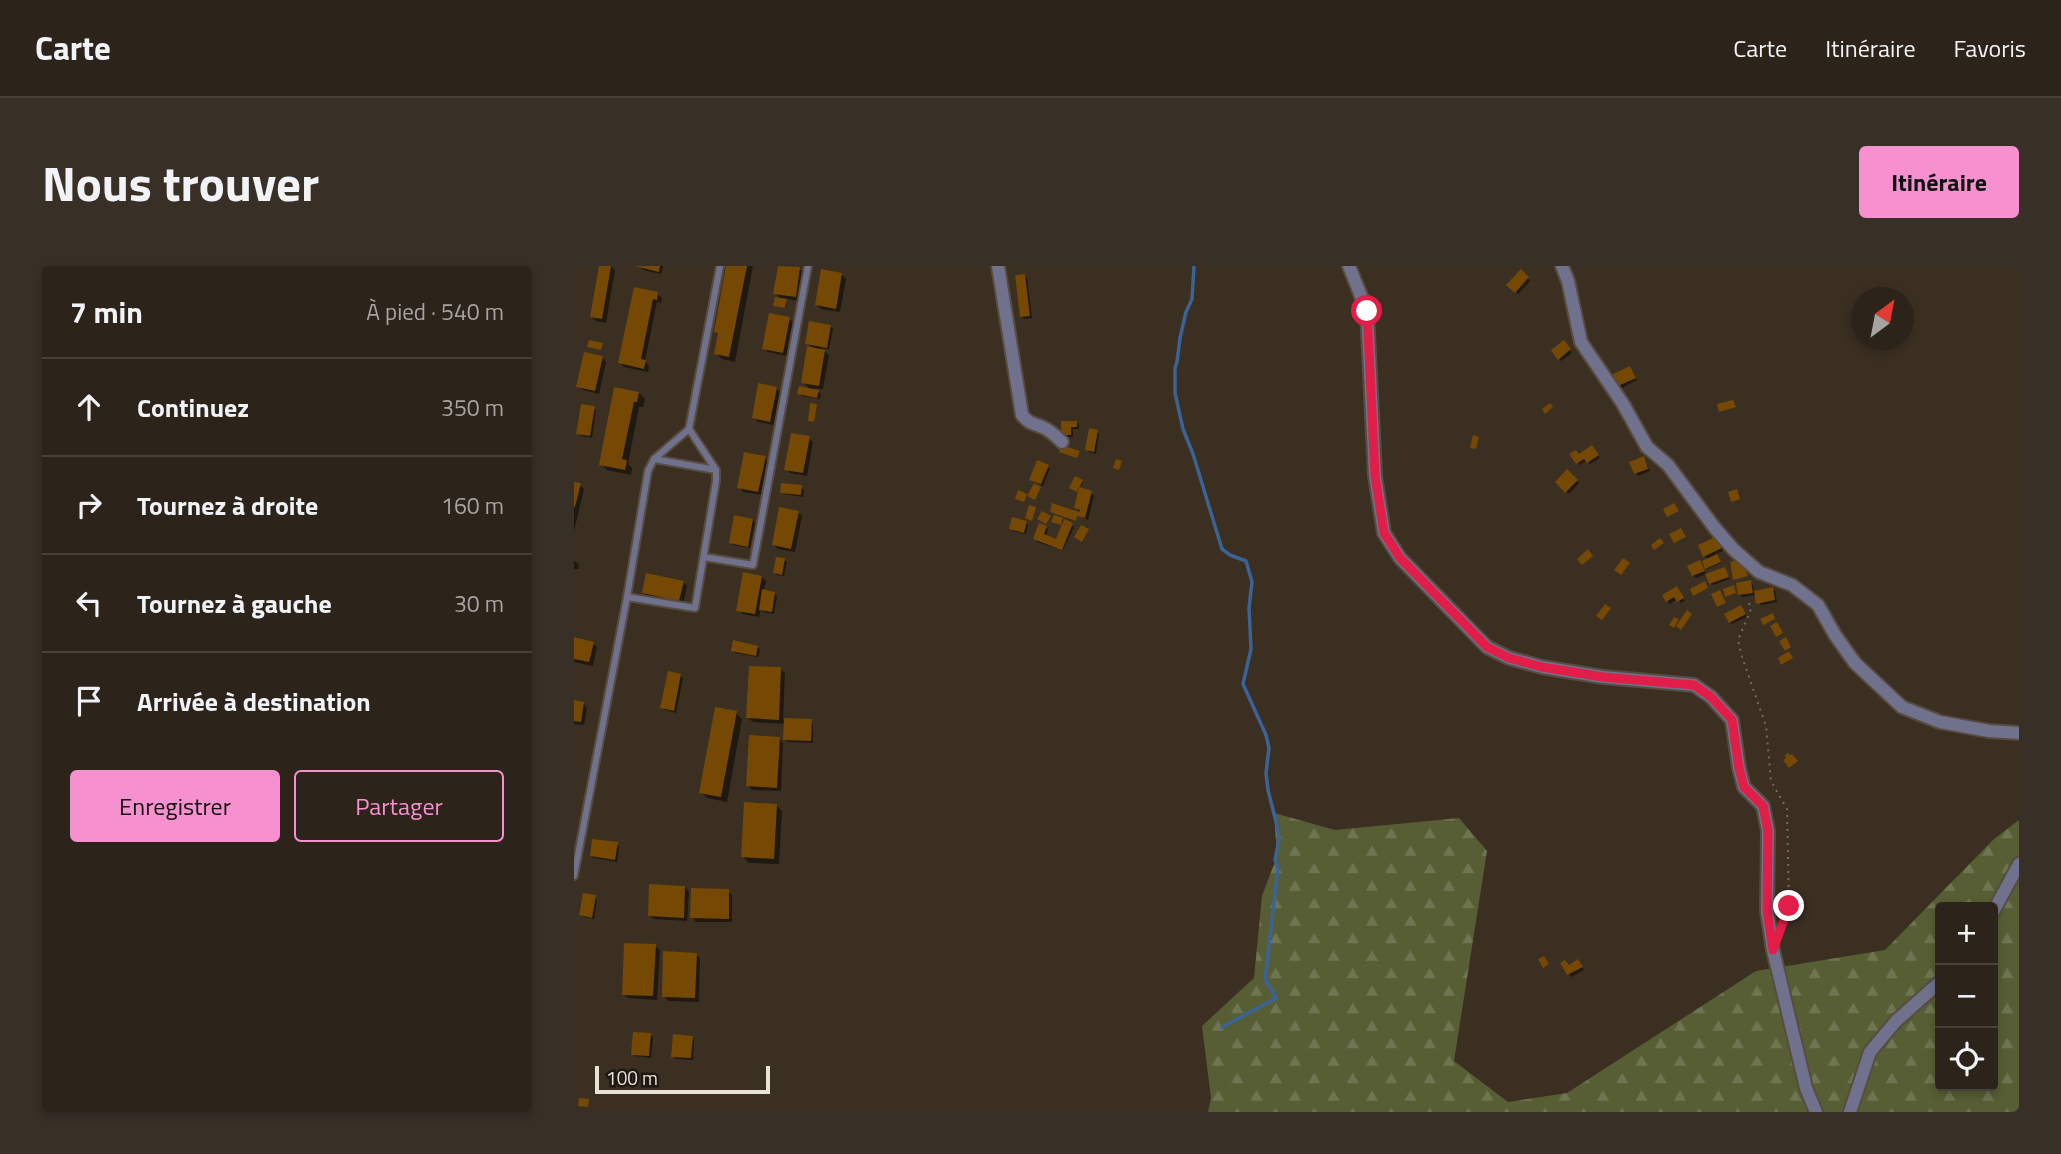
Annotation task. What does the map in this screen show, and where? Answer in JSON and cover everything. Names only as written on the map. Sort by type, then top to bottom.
[{"type":"street","points":[[998,266],[1022,415],[1030,424],[1051,431],[1062,442]]},
{"type":"street","points":[[1349,266],[1367,311],[1375,476],[1384,533],[1400,558],[1487,647],[1509,658],[1542,667],[1603,677],[1694,685],[1711,697],[1732,720],[1744,787],[1763,806],[1768,831],[1767,911],[1771,937],[1806,1088],[1815,1112]]},
{"type":"street","points":[[1562,266],[1568,281],[1581,342],[1623,404],[1647,447],[1668,465],[1733,549],[1759,572],[1792,585],[1818,605],[1855,663],[1902,707],[1940,722],[1989,731],[2019,733]]},
{"type":"street","points":[[1998,903],[2019,864]]},
{"type":"street","points":[[1850,1112],[1871,1052],[1896,1021],[1935,986]]},
{"type":"lane","points":[[574,876],[648,471],[653,459],[689,429],[720,266]]},
{"type":"lane","points":[[704,557],[753,565],[808,266]]},
{"type":"lane","points":[[627,597],[695,608],[716,470],[689,429]]},
{"type":"lane","points":[[653,459],[716,470]]},
{"type":"path","points":[[1749,603],[1751,609],[1738,640],[1766,726],[1771,781],[1787,809],[1789,906],[1782,927]]},
{"type":"green space","points":[[1274,813],[1335,830],[1459,818],[1487,851],[1454,1061],[1508,1102],[1567,1093],[1756,971],[1885,950],[1994,839],[2019,820],[2019,1112],[1208,1112],[1211,1098],[1202,1026],[1254,978],[1262,896],[1277,856]]},
{"type":"building","points":[[599,266],[611,266],[602,319],[590,317]]},
{"type":"building","points":[[635,266],[660,266],[659,272]]},
{"type":"building","points":[[726,266],[747,266],[729,357],[714,354],[718,333],[714,332]]},
{"type":"building","points":[[778,266],[800,267],[796,297],[773,294]]},
{"type":"building","points":[[821,269],[842,273],[836,309],[815,305]]},
{"type":"building","points":[[1521,269],[1529,277],[1515,293],[1506,285]]},
{"type":"building","points":[[1025,274],[1030,316],[1020,317],[1015,275]]},
{"type":"building","points":[[634,287],[658,292],[657,300],[653,299],[641,359],[646,360],[644,369],[618,363]]},
{"type":"building","points":[[775,297],[787,299],[785,308],[773,306]]},
{"type":"building","points":[[769,313],[790,317],[783,353],[762,349]]},
{"type":"building","points":[[809,321],[831,325],[827,348],[805,344]]},
{"type":"building","points":[[589,340],[603,343],[601,350],[587,347]]},
{"type":"building","points":[[1564,340],[1571,349],[1558,360],[1551,350]]},
{"type":"building","points":[[807,346],[825,350],[819,386],[801,383]]},
{"type":"building","points":[[584,352],[603,356],[595,391],[576,387]]},
{"type":"building","points":[[1630,366],[1636,378],[1618,386],[1613,374]]},
{"type":"building","points":[[758,383],[777,387],[770,422],[752,418]]},
{"type":"building","points":[[799,386],[819,390],[817,398],[797,394]]},
{"type":"building","points":[[614,387],[639,392],[637,402],[634,402],[622,459],[627,460],[625,470],[599,465]]},
{"type":"building","points":[[1733,400],[1736,407],[1719,412],[1717,404]]},
{"type":"building","points":[[810,403],[817,404],[814,422],[808,421]]},
{"type":"building","points":[[1550,403],[1553,407],[1545,414],[1542,409]]},
{"type":"building","points":[[581,404],[595,406],[590,436],[576,434]]},
{"type":"building","points":[[1061,421],[1077,421],[1077,427],[1071,427],[1071,435],[1061,435]]},
{"type":"building","points":[[1089,428],[1098,430],[1094,452],[1085,450]]},
{"type":"building","points":[[791,433],[810,436],[803,473],[784,470]]},
{"type":"building","points":[[1473,435],[1479,437],[1476,449],[1470,448]]},
{"type":"building","points":[[1061,445],[1080,451],[1077,458],[1059,452]]},
{"type":"building","points":[[1592,445],[1599,455],[1587,463],[1584,459],[1576,464],[1569,454],[1576,450],[1579,454]]},
{"type":"building","points":[[744,452],[766,456],[758,492],[737,488]]},
{"type":"building","points":[[1644,456],[1648,469],[1634,474],[1629,462]]},
{"type":"building","points":[[1116,459],[1122,461],[1119,470],[1113,468]]},
{"type":"building","points":[[1037,460],[1049,465],[1041,484],[1029,480]]},
{"type":"building","points":[[1567,469],[1578,480],[1565,493],[1555,482]]},
{"type":"building","points":[[1075,476],[1083,480],[1077,492],[1069,488]]},
{"type":"building","points":[[574,482],[581,483],[575,507],[574,507]]},
{"type":"building","points":[[781,483],[802,485],[801,495],[780,493]]},
{"type":"building","points":[[1034,483],[1041,487],[1035,500],[1027,496]]},
{"type":"building","points":[[1079,487],[1092,491],[1085,518],[1077,516],[1076,521],[1050,512],[1052,503],[1079,512],[1080,510],[1074,508]]},
{"type":"building","points":[[1737,489],[1740,499],[1731,502],[1728,492]]},
{"type":"building","points":[[1018,490],[1027,494],[1024,502],[1015,499]]},
{"type":"building","points":[[1674,503],[1679,511],[1667,517],[1663,509]]},
{"type":"building","points":[[1029,505],[1036,507],[1032,521],[1025,518]]},
{"type":"building","points":[[779,507],[799,511],[791,549],[772,545]]},
{"type":"building","points":[[1042,511],[1051,516],[1046,524],[1037,519]]},
{"type":"building","points":[[734,515],[753,519],[748,547],[729,543]]},
{"type":"building","points":[[1054,515],[1063,518],[1061,525],[1051,522]]},
{"type":"building","points":[[1012,517],[1027,521],[1024,533],[1009,529]]},
{"type":"building","points":[[1064,519],[1073,523],[1062,550],[1033,539],[1039,523],[1047,526],[1044,534],[1056,539]]},
{"type":"building","points":[[1081,525],[1089,529],[1082,542],[1074,537]]},
{"type":"building","points":[[1681,528],[1686,537],[1674,543],[1669,534]]},
{"type":"building","points":[[1717,536],[1722,548],[1703,557],[1698,545]]},
{"type":"building","points":[[1660,538],[1664,543],[1654,550],[1651,545]]},
{"type":"building","points":[[1588,549],[1593,556],[1582,565],[1577,559]]},
{"type":"building","points":[[1717,554],[1721,562],[1705,569],[1702,561]]},
{"type":"building","points":[[776,557],[785,558],[782,575],[773,573]]},
{"type":"building","points":[[1623,558],[1630,563],[1621,575],[1614,570]]},
{"type":"building","points":[[1741,559],[1748,576],[1733,580],[1730,562]]},
{"type":"building","points":[[1700,560],[1705,571],[1692,576],[1687,566]]},
{"type":"building","points":[[1725,567],[1729,577],[1709,584],[1705,574]]},
{"type":"building","points":[[743,572],[762,576],[755,614],[736,611]]},
{"type":"building","points":[[646,573],[684,581],[679,601],[642,593]]},
{"type":"building","points":[[1751,580],[1753,593],[1738,595],[1736,583]]},
{"type":"building","points":[[1705,581],[1708,588],[1693,596],[1690,589]]},
{"type":"building","points":[[1734,585],[1736,593],[1725,597],[1723,589]]},
{"type":"building","points":[[1677,586],[1684,598],[1677,602],[1674,597],[1666,602],[1662,595]]},
{"type":"building","points":[[1773,587],[1775,600],[1756,604],[1754,591]]},
{"type":"building","points":[[762,589],[775,592],[772,612],[759,610]]},
{"type":"building","points":[[1720,590],[1726,603],[1717,607],[1711,594]]},
{"type":"building","points":[[1605,604],[1611,608],[1602,620],[1596,616]]},
{"type":"building","points":[[1741,605],[1746,614],[1729,623],[1724,614]]},
{"type":"building","points":[[1687,610],[1692,614],[1681,630],[1676,626]]},
{"type":"building","points":[[1773,613],[1775,619],[1763,625],[1760,619]]},
{"type":"building","points":[[1674,617],[1679,619],[1674,628],[1669,625]]},
{"type":"building","points":[[1777,622],[1783,633],[1776,637],[1770,626]]},
{"type":"building","points":[[574,637],[594,642],[589,662],[574,659]]},
{"type":"building","points":[[1786,637],[1791,647],[1785,651],[1779,641]]},
{"type":"building","points":[[733,640],[758,646],[756,656],[731,651]]},
{"type":"building","points":[[1789,651],[1793,658],[1781,665],[1778,658]]},
{"type":"building","points":[[749,666],[781,667],[779,720],[746,718]]},
{"type":"building","points":[[668,671],[681,674],[674,711],[660,708]]},
{"type":"building","points":[[574,700],[584,702],[581,722],[574,721]]},
{"type":"building","points":[[715,707],[737,711],[721,797],[699,793]]},
{"type":"building","points":[[784,718],[812,719],[811,741],[783,740]]},
{"type":"building","points":[[749,735],[780,737],[777,788],[746,786]]},
{"type":"building","points":[[1788,753],[1798,761],[1789,768],[1783,760]]},
{"type":"building","points":[[744,802],[777,804],[774,859],[741,857]]},
{"type":"building","points":[[592,839],[618,842],[615,860],[590,856]]},
{"type":"building","points":[[649,884],[685,886],[684,918],[648,916]]},
{"type":"building","points":[[691,888],[729,889],[729,919],[690,918]]},
{"type":"building","points":[[583,893],[596,895],[592,918],[579,915]]},
{"type":"building","points":[[624,943],[656,944],[653,996],[622,995]]},
{"type":"building","points":[[663,951],[697,953],[695,998],[662,997]]},
{"type":"building","points":[[1544,956],[1549,964],[1543,968],[1538,959]]},
{"type":"building","points":[[1578,959],[1583,967],[1567,975],[1560,963],[1565,960],[1569,965]]},
{"type":"building","points":[[633,1032],[651,1033],[649,1056],[631,1055]]},
{"type":"building","points":[[673,1034],[693,1036],[691,1058],[671,1057]]},
{"type":"building","points":[[579,1098],[589,1099],[588,1107],[578,1106]]},
{"type":"waterway","points":[[1194,266],[1192,299],[1186,312],[1175,368],[1175,393],[1183,429],[1222,549],[1246,561],[1252,582],[1249,608],[1251,649],[1243,684],[1266,735],[1269,748],[1266,773],[1268,790],[1279,839],[1265,979],[1276,998],[1222,1027]]},
{"type":"route","points":[[1367,311],[1375,476],[1384,533],[1400,558],[1487,647],[1509,658],[1542,667],[1603,677],[1694,685],[1711,697],[1732,720],[1744,787],[1763,806],[1768,831],[1767,911],[1773,950],[1789,906]]}]
